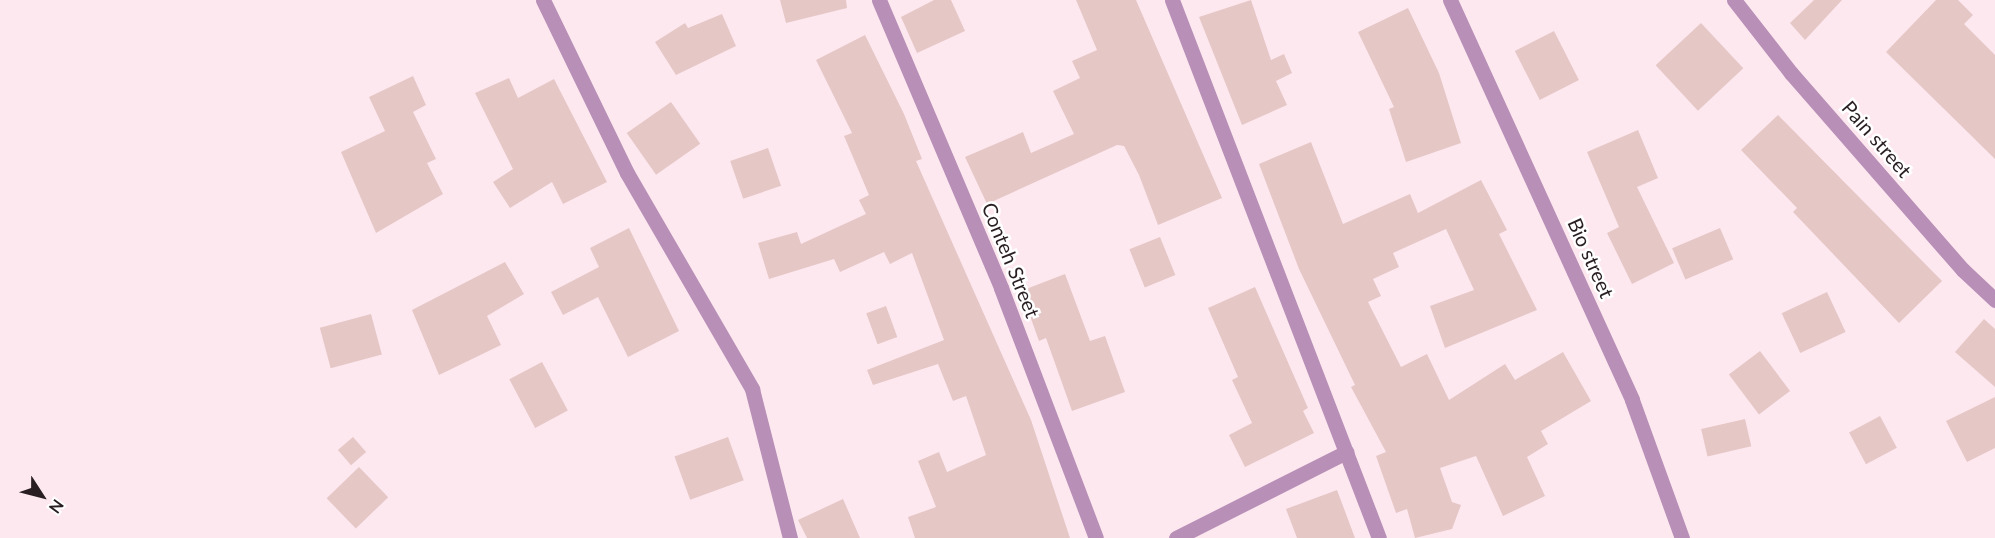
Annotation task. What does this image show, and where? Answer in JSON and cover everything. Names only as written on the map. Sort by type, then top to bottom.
[{"type":"street","points":[[543,0],[627,173],[752,389],[790,538]]},
{"type":"street","name":"Conteh Street","points":[[879,0],[1001,288],[1096,538]]},
{"type":"street","points":[[1172,0],[1379,538]]},
{"type":"street","name":"Bio street","points":[[1450,0],[1632,400],[1682,538]]},
{"type":"street","name":"Pain street","points":[[1734,0],[1791,74],[1963,270],[1995,300]]},
{"type":"street","points":[[1176,538],[1346,452]]},
{"type":"building","points":[[780,0],[846,0],[847,8],[786,23]]},
{"type":"building","points":[[934,0],[951,0],[965,31],[917,53],[901,17]]},
{"type":"building","points":[[1076,0],[1136,0],[1222,198],[1158,225],[1139,175],[1124,146],[1117,145],[987,204],[965,157],[1023,132],[1031,153],[1074,134],[1053,91],[1080,78],[1072,61],[1097,50]]},
{"type":"building","points":[[1251,0],[1271,60],[1284,54],[1292,73],[1276,81],[1287,105],[1242,125],[1199,17]]},
{"type":"building","points":[[1814,0],[1842,0],[1805,40],[1790,23]]},
{"type":"building","points":[[1936,0],[1958,0],[1973,15],[1964,24],[1995,55],[1995,159],[1886,52]]},
{"type":"building","points":[[1408,8],[1439,73],[1461,143],[1406,162],[1389,109],[1394,107],[1358,32]]},
{"type":"building","points":[[722,14],[736,46],[676,75],[655,42],[685,23],[688,28]]},
{"type":"building","points":[[1701,23],[1743,68],[1698,111],[1656,65]]},
{"type":"building","points":[[1554,31],[1579,80],[1540,100],[1515,51]]},
{"type":"building","points":[[865,35],[904,114],[922,159],[916,161],[1031,420],[1070,538],[915,538],[908,517],[936,507],[918,461],[939,452],[947,472],[986,455],[966,396],[953,401],[938,364],[873,385],[867,370],[944,340],[912,253],[890,264],[884,252],[840,272],[834,259],[769,279],[758,243],[797,232],[801,244],[866,214],[859,200],[869,195],[844,136],[852,133],[816,60]]},
{"type":"building","points":[[413,76],[426,105],[413,112],[436,159],[427,163],[443,194],[376,233],[341,152],[385,131],[369,97]]},
{"type":"building","points":[[509,78],[518,98],[554,79],[607,182],[563,204],[552,182],[510,208],[493,182],[513,169],[475,93]]},
{"type":"building","points":[[671,102],[700,144],[656,175],[627,133]]},
{"type":"building","points":[[1778,115],[1942,281],[1899,323],[1793,212],[1797,208],[1741,150]]},
{"type":"building","points":[[1638,130],[1658,178],[1637,187],[1674,263],[1632,284],[1607,233],[1619,227],[1587,152]]},
{"type":"building","points":[[1311,142],[1343,224],[1410,194],[1418,213],[1481,180],[1507,230],[1499,234],[1537,310],[1445,348],[1430,306],[1474,290],[1446,229],[1393,253],[1399,267],[1373,279],[1381,296],[1368,302],[1401,367],[1427,354],[1449,400],[1505,364],[1515,380],[1563,352],[1591,401],[1541,431],[1548,444],[1527,457],[1545,496],[1503,516],[1476,456],[1440,468],[1452,502],[1461,505],[1452,529],[1415,538],[1407,509],[1396,513],[1376,456],[1386,452],[1351,387],[1355,385],[1299,269],[1259,164]]},
{"type":"building","points":[[768,148],[781,186],[743,199],[730,161]]},
{"type":"building","points":[[629,228],[679,331],[628,357],[598,297],[563,315],[551,292],[599,267],[590,248]]},
{"type":"building","points":[[1720,228],[1733,259],[1685,280],[1672,248]]},
{"type":"building","points":[[1160,237],[1175,275],[1145,287],[1129,249]]},
{"type":"building","points":[[505,262],[524,294],[487,316],[501,345],[439,375],[412,310]]},
{"type":"building","points":[[1065,274],[1090,341],[1105,336],[1125,392],[1072,411],[1046,338],[1039,341],[1021,291]]},
{"type":"building","points":[[1255,287],[1308,408],[1303,411],[1314,433],[1245,467],[1229,435],[1252,423],[1232,380],[1238,377],[1208,308]]},
{"type":"building","points":[[1827,292],[1846,332],[1800,353],[1782,313]]},
{"type":"building","points":[[886,306],[897,337],[878,344],[866,313]]},
{"type":"building","points":[[371,314],[382,355],[331,368],[320,328]]},
{"type":"building","points":[[1984,319],[1995,329],[1995,387],[1955,352]]},
{"type":"building","points":[[1760,351],[1790,391],[1759,414],[1729,374]]},
{"type":"building","points":[[542,362],[568,411],[535,428],[509,379]]},
{"type":"building","points":[[1995,397],[1995,448],[1967,462],[1946,421]]},
{"type":"building","points":[[1880,416],[1897,448],[1866,464],[1849,432]]},
{"type":"building","points":[[1745,419],[1751,446],[1707,456],[1701,429]]},
{"type":"building","points":[[353,437],[366,452],[351,465],[338,450]]},
{"type":"building","points":[[728,437],[744,480],[690,500],[674,456]]},
{"type":"building","points":[[359,467],[388,497],[356,528],[327,498]]},
{"type":"building","points":[[1337,490],[1355,538],[1297,538],[1286,509]]},
{"type":"building","points":[[843,499],[860,538],[807,538],[798,520]]}]
